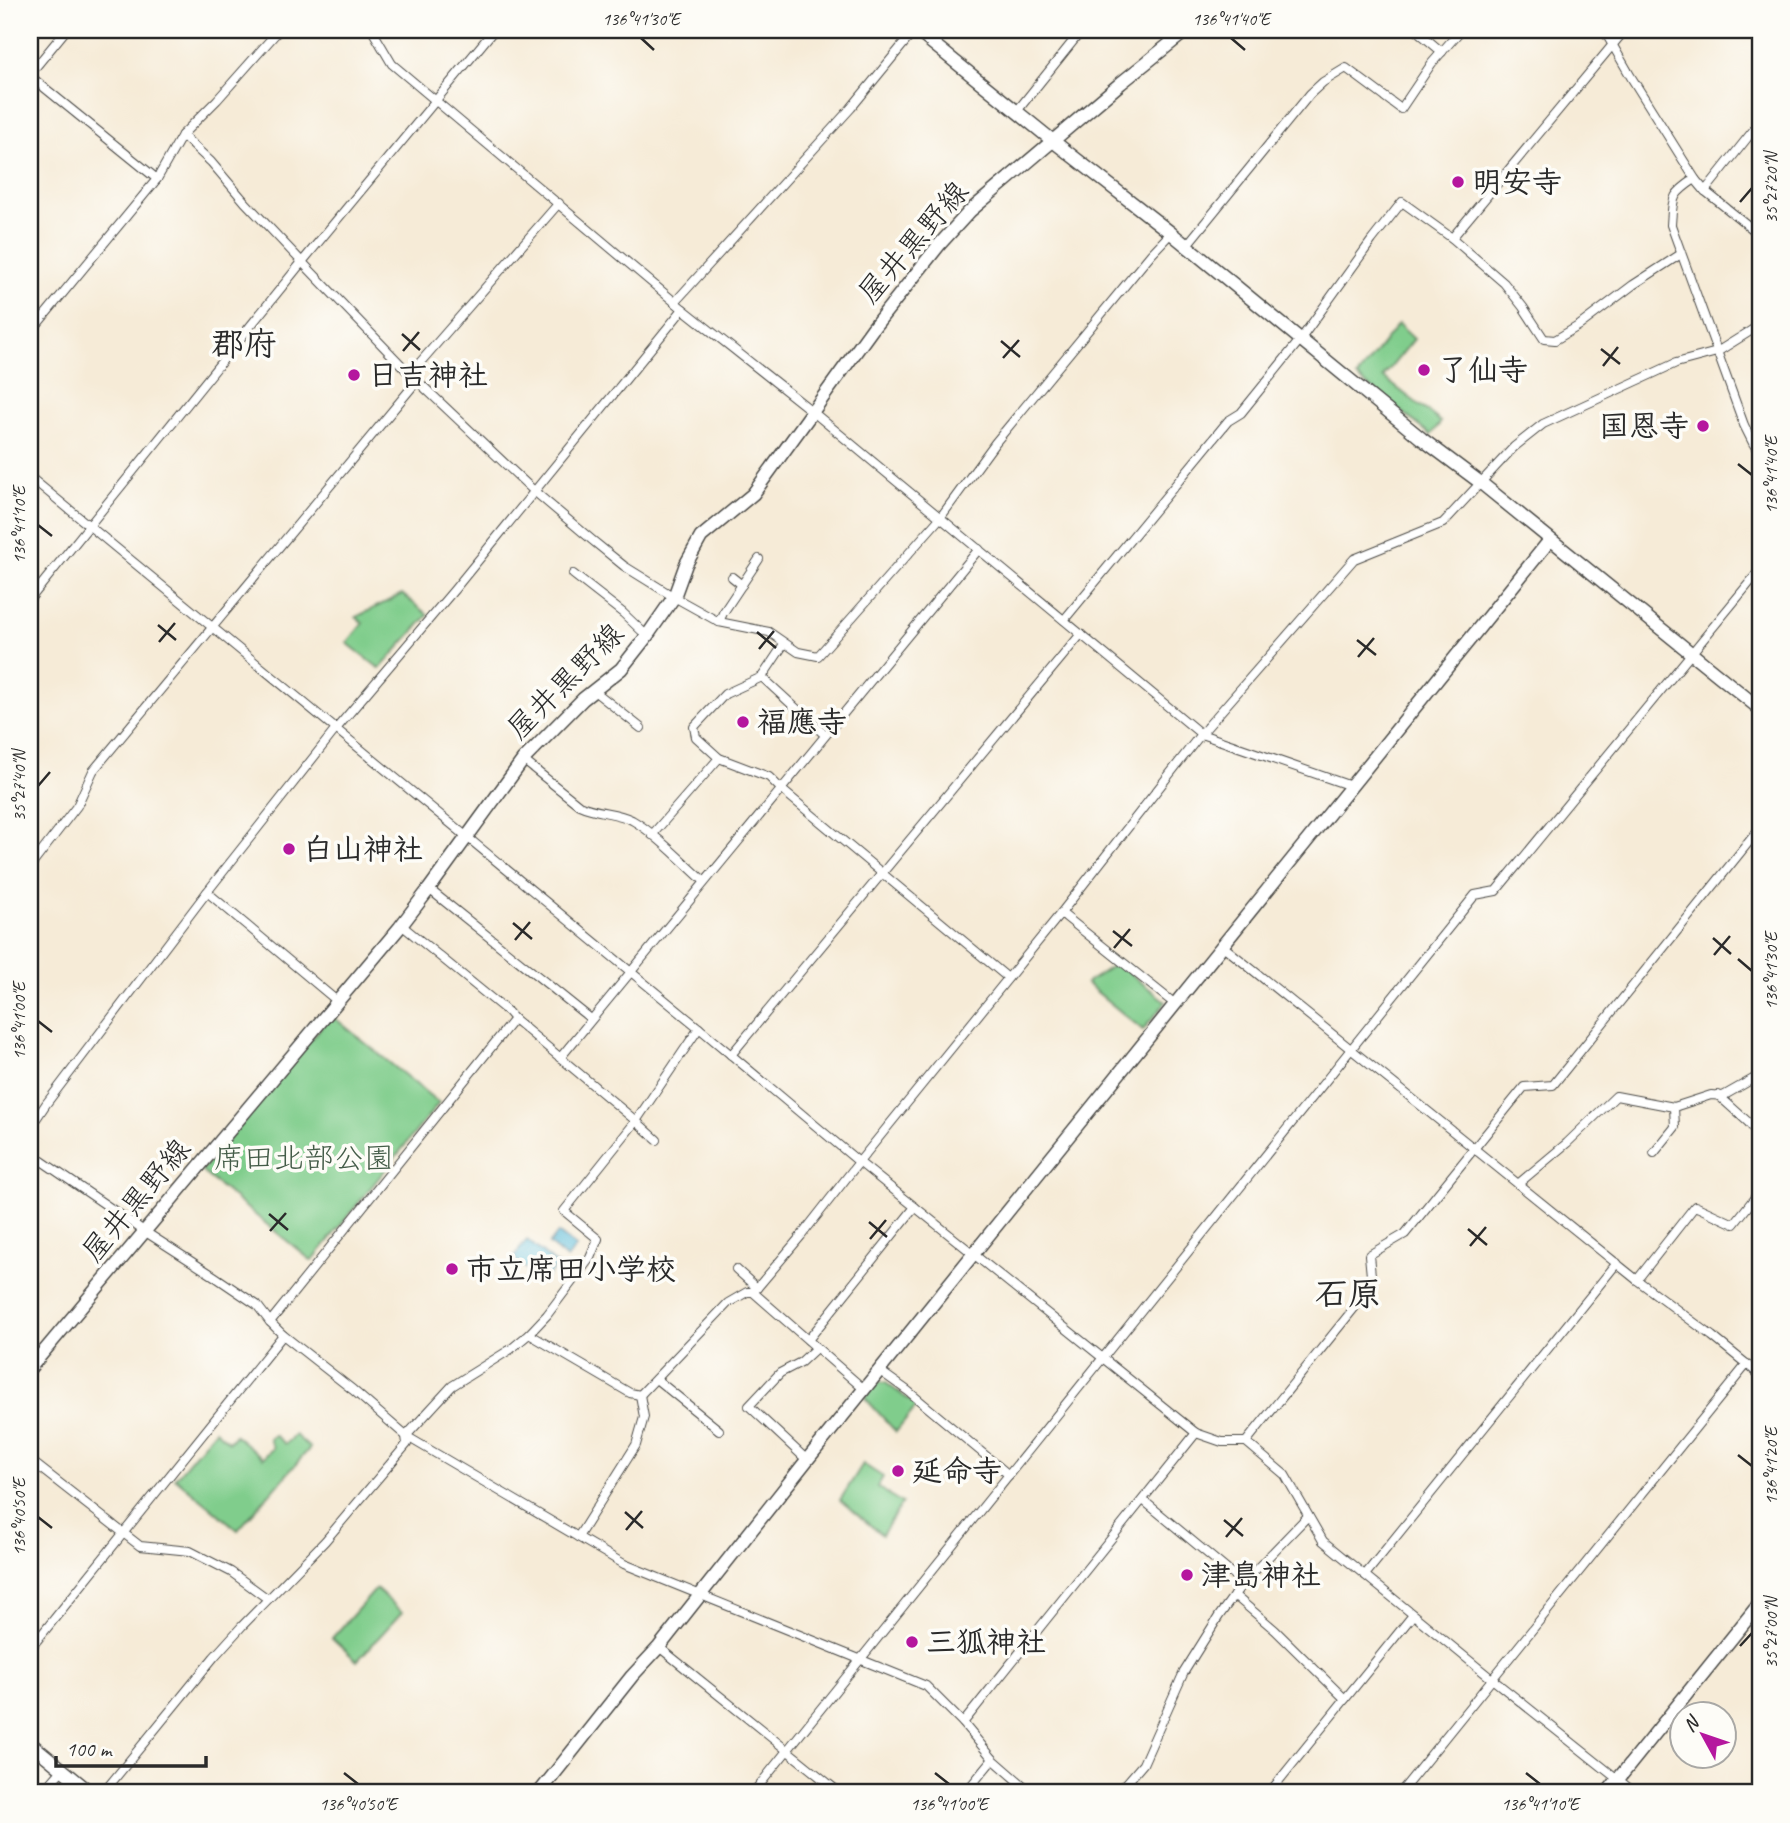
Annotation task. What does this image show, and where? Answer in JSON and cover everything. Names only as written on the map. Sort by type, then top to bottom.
[{"type":"street","points":[[66,30],[30,75],[157,178]]},
{"type":"street","points":[[30,333],[157,178],[182,135],[279,30]]},
{"type":"street","points":[[372,30],[392,64],[683,309],[813,412],[1201,734],[1351,786]]},
{"type":"street","points":[[30,598],[494,30]]},
{"type":"street","points":[[675,302],[851,108],[915,30],[1171,233],[1422,439],[1760,709]]},
{"type":"street","points":[[1017,111],[1082,30]]},
{"type":"street","name":"屋井黒野線","points":[[30,1368],[400,927],[523,760],[593,690],[621,669],[674,597],[686,564],[701,537],[753,494],[873,328],[939,245],[970,211],[1187,30]]},
{"type":"street","points":[[1416,30],[1442,52]]},
{"type":"street","points":[[1186,246],[1310,94],[1324,82],[1346,68],[1401,109],[1432,63],[1461,30]]},
{"type":"street","points":[[1604,30],[1695,180],[1760,234]]},
{"type":"street","points":[[1452,238],[1625,30]]},
{"type":"street","points":[[1705,191],[1760,122]]},
{"type":"street","points":[[182,135],[211,162],[302,262],[417,381],[534,491],[624,565],[719,622],[769,632],[797,652],[818,656],[940,518],[995,443],[1171,233]]},
{"type":"street","points":[[1695,180],[1679,189],[1675,195],[1671,225],[1744,425],[1760,454]]},
{"type":"street","points":[[1064,620],[1228,421],[1241,413],[1300,340],[1402,202],[1452,238],[1504,283],[1544,339],[1555,340],[1580,325],[1633,285],[1681,254]]},
{"type":"street","points":[[410,374],[559,203]]},
{"type":"street","points":[[30,1128],[207,892],[336,729],[454,590],[683,309]]},
{"type":"street","points":[[640,1395],[728,1303],[755,1290],[1061,913],[1201,734],[1354,559],[1443,523],[1514,447],[1543,424],[1676,363],[1717,352],[1760,325]]},
{"type":"street","points":[[30,867],[78,806],[93,771],[417,381]]},
{"type":"street","points":[[30,477],[859,1162],[1196,1433],[1222,1442],[1246,1442],[1285,1475],[1323,1541],[1635,1793]]},
{"type":"street","points":[[539,1793],[1550,540]]},
{"type":"street","points":[[560,1058],[979,550]]},
{"type":"street","points":[[719,622],[759,559]]},
{"type":"street","points":[[753,1793],[1475,895],[1496,891],[1760,570]]},
{"type":"street","points":[[573,573],[647,636]]},
{"type":"street","points":[[732,577],[741,585]]},
{"type":"street","points":[[732,1055],[1081,634]]},
{"type":"street","points":[[785,644],[762,677],[725,694],[694,727],[696,737],[719,758],[769,777],[1008,978]]},
{"type":"street","points":[[762,677],[825,735]]},
{"type":"street","points":[[593,690],[641,728]]},
{"type":"street","points":[[652,835],[719,758]]},
{"type":"street","points":[[523,760],[579,804],[631,819],[704,881]]},
{"type":"street","points":[[1246,1442],[1372,1286],[1369,1255],[1405,1234],[1524,1087],[1553,1085],[1760,828]]},
{"type":"street","points":[[429,889],[592,1019]]},
{"type":"street","points":[[207,892],[337,1001]]},
{"type":"street","points":[[1061,913],[1175,1004]]},
{"type":"street","points":[[400,927],[405,928],[477,986],[657,1140]]},
{"type":"street","points":[[1223,946],[1617,1264],[1760,1375]]},
{"type":"street","points":[[270,1322],[514,1019]]},
{"type":"street","points":[[103,1793],[214,1657],[325,1541],[407,1444],[406,1436],[452,1386],[511,1349],[547,1315],[590,1258],[598,1239],[564,1210],[636,1121],[699,1028]]},
{"type":"street","points":[[1518,1184],[1567,1143],[1616,1096],[1674,1107],[1711,1095],[1723,1096],[1760,1075]]},
{"type":"street","points":[[1718,1095],[1760,1136]]},
{"type":"street","points":[[1654,1153],[1675,1127],[1674,1107]]},
{"type":"street","points":[[30,1153],[257,1305],[284,1335],[406,1436],[624,1564],[926,1686],[963,1723],[993,1759],[1032,1793]]},
{"type":"street","points":[[1637,1279],[1695,1206],[1734,1224],[1760,1191]]},
{"type":"street","points":[[808,1340],[915,1207]]},
{"type":"street","points":[[1365,1575],[1617,1264]]},
{"type":"street","points":[[736,1269],[816,1348],[865,1390]]},
{"type":"street","points":[[529,1334],[630,1393],[640,1395]]},
{"type":"street","points":[[30,1650],[284,1335]]},
{"type":"street","points":[[807,1461],[749,1406],[780,1373],[801,1362],[816,1348]]},
{"type":"street","points":[[1400,1793],[1747,1364]]},
{"type":"street","points":[[880,1371],[1009,1475]]},
{"type":"street","points":[[656,1379],[719,1430]]},
{"type":"street","points":[[578,1537],[636,1445],[644,1416],[640,1395]]},
{"type":"street","points":[[963,1723],[1196,1433]]},
{"type":"street","points":[[30,1460],[140,1546],[190,1551],[231,1572],[268,1599]]},
{"type":"street","points":[[1143,1500],[1243,1583]]},
{"type":"street","points":[[1118,1793],[1143,1764],[1184,1672],[1234,1595],[1308,1516]]},
{"type":"street","points":[[1234,1595],[1275,1630],[1345,1699]]},
{"type":"street","points":[[1607,1793],[1760,1603]]},
{"type":"street","points":[[1269,1793],[1413,1615]]},
{"type":"street","points":[[659,1647],[839,1793]]},
{"type":"street","points":[[30,1744],[91,1793]]},
{"type":"street","points":[[965,1793],[993,1759]]},
{"type":"street","points":[[42,1793],[61,1770]]},
{"type":"green space","points":[[1398,324],[1414,339],[1383,377],[1441,422],[1431,435],[1357,377]]},
{"type":"green space","points":[[402,594],[428,615],[380,669],[347,643],[363,623],[356,617]]},
{"type":"green space","points":[[1117,963],[1166,1002],[1143,1030],[1086,983]]},
{"type":"green space","name":"席田北部公園","points":[[331,1015],[439,1103],[312,1261],[201,1171]]},
{"type":"green space","points":[[878,1382],[886,1383],[917,1406],[896,1432],[865,1398]]},
{"type":"green space","points":[[215,1430],[229,1442],[235,1435],[263,1458],[273,1448],[269,1439],[274,1435],[285,1444],[295,1435],[310,1448],[238,1530],[175,1478]]},
{"type":"green space","points":[[863,1464],[883,1477],[877,1487],[902,1503],[882,1535],[840,1500]]},
{"type":"green space","points":[[376,1589],[402,1612],[357,1661],[332,1638]]},
{"type":"water","points":[[558,1233],[576,1247],[567,1259],[549,1244]]},
{"type":"water","points":[[527,1240],[557,1265],[543,1282],[513,1258]]},
{"type":"place","name":"明安寺","points":[[1458,182]]},
{"type":"place","name":"了仙寺","points":[[1424,370]]},
{"type":"place","name":"日吉神社","points":[[354,375]]},
{"type":"place","name":"国恩寺","points":[[1703,426]]},
{"type":"place","name":"福應寺","points":[[743,722]]},
{"type":"place","name":"白山神社","points":[[289,849]]},
{"type":"place","name":"市立席田小学校","points":[[452,1269]]},
{"type":"place","name":"延命寺","points":[[898,1471]]},
{"type":"place","name":"津島神社","points":[[1187,1575]]},
{"type":"place","name":"三狐神社","points":[[912,1642]]},
{"type":"district","name":"郡府","points":[[244,344]]},
{"type":"district","name":"石原","points":[[1348,1294]]}]
